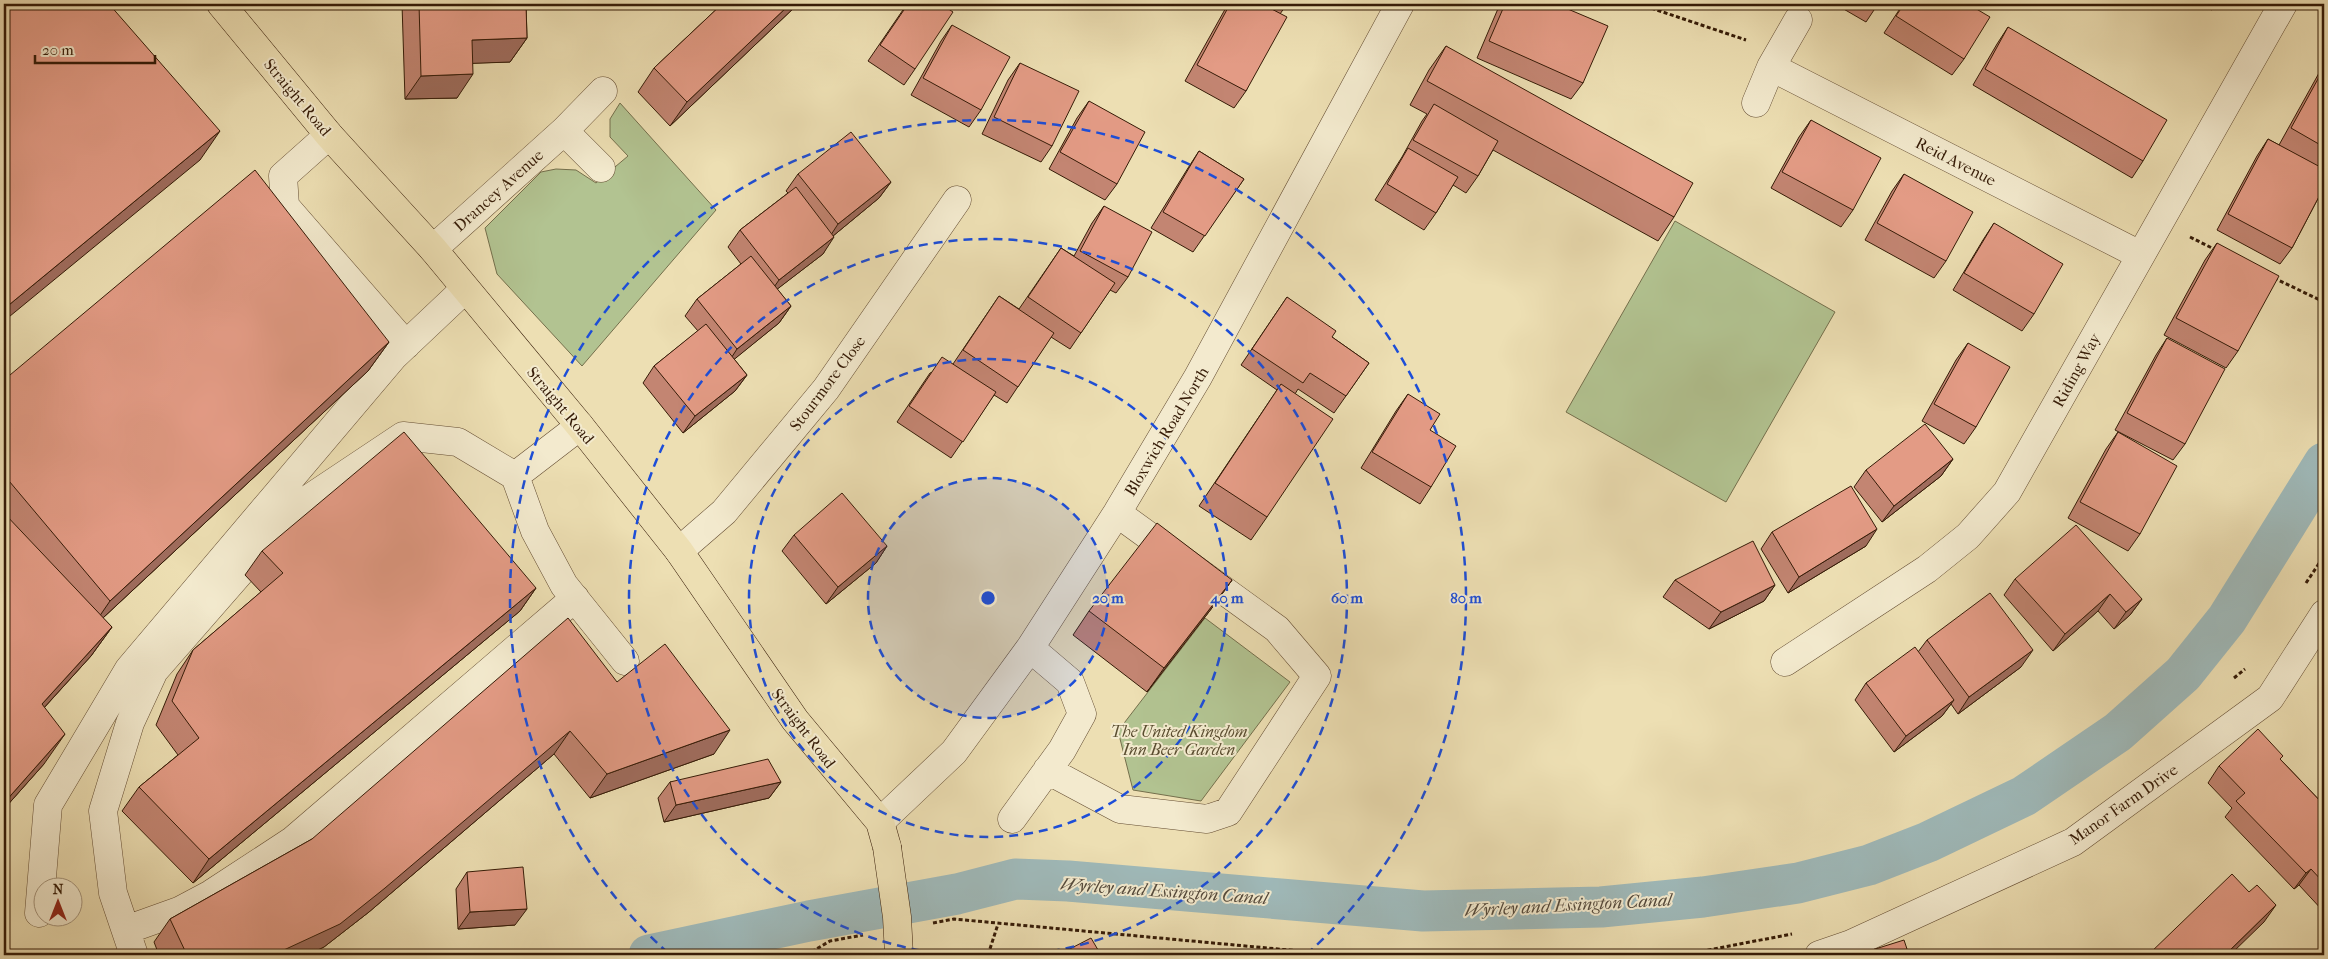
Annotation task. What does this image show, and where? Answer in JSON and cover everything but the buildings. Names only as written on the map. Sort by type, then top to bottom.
[{"type":"main road","name":"Straight Road","points":[[221,4],[329,134],[433,249],[465,290],[580,426],[679,551],[795,720],[884,835]]},
{"type":"main road","points":[[884,835],[897,916],[899,955]]},
{"type":"street","name":"Bloxwich Road North","points":[[884,835],[954,752],[1030,648],[1117,513],[1198,377],[1400,4]]},
{"type":"street","name":"Riding Way","points":[[1786,662],[1927,569],[1968,536],[2007,492],[2283,4]]},
{"type":"street","points":[[1756,103],[1776,59],[1798,20]]},
{"type":"street","name":"Reid Avenue","points":[[1776,59],[2140,255]]},
{"type":"street","name":"Drancey Avenue","points":[[433,249],[564,130],[603,91]]},
{"type":"street","points":[[564,130],[601,168]]},
{"type":"street","points":[[329,134],[283,176],[286,206],[406,345]]},
{"type":"street","name":"Stourmore Close","points":[[679,551],[724,512],[826,388],[957,200]]},
{"type":"street","points":[[42,876],[48,805],[129,668],[406,345],[465,290]]},
{"type":"street","points":[[515,476],[580,426]]},
{"type":"street","points":[[575,598],[292,841],[130,943],[113,893],[103,811],[130,723],[154,671],[298,506],[403,436],[458,442],[515,476],[535,531],[564,585],[575,598],[625,660]]},
{"type":"street","points":[[1047,770],[1120,810],[1206,820],[1221,815],[1228,812],[1317,676],[1277,629],[1117,513]]},
{"type":"street","name":"Manor Farm Drive","points":[[1819,955],[1860,940],[2073,842],[2270,698],[2324,614]]},
{"type":"street","points":[[1012,819],[1062,750],[1082,714],[1070,682],[1030,648]]},
{"type":"path","points":[[1639,4],[1776,59]]},
{"type":"path","points":[[2158,222],[2220,251]]},
{"type":"path","points":[[2272,277],[2324,302]]},
{"type":"path","points":[[2303,589],[2324,556]]},
{"type":"path","points":[[2232,679],[2247,667]]},
{"type":"path","points":[[925,924],[954,919],[1343,955]]},
{"type":"path","points":[[988,955],[998,924]]},
{"type":"path","points":[[806,955],[830,941],[868,934]]},
{"type":"path","points":[[1682,955],[1794,934]]},
{"type":"green space","points":[[620,103],[716,210],[582,366],[497,274],[485,228],[541,172],[556,169],[576,170],[596,183],[628,156],[610,137],[610,119]]},
{"type":"green space","points":[[1675,221],[1835,312],[1726,502],[1566,412]]},
{"type":"green space","name":"The United Kingdom Inn Beer Garden","points":[[1205,618],[1290,682],[1201,801],[1133,790],[1118,731]]},
{"type":"waterway","name":"Wyrley and Essington Canal","points":[[649,955],[809,921],[957,894],[1015,879],[1068,881],[1423,911],[1601,907],[1703,897],[1798,883],[1869,865],[1928,842],[2024,796],[2118,732],[2183,674],[2227,619],[2324,463]]}]
